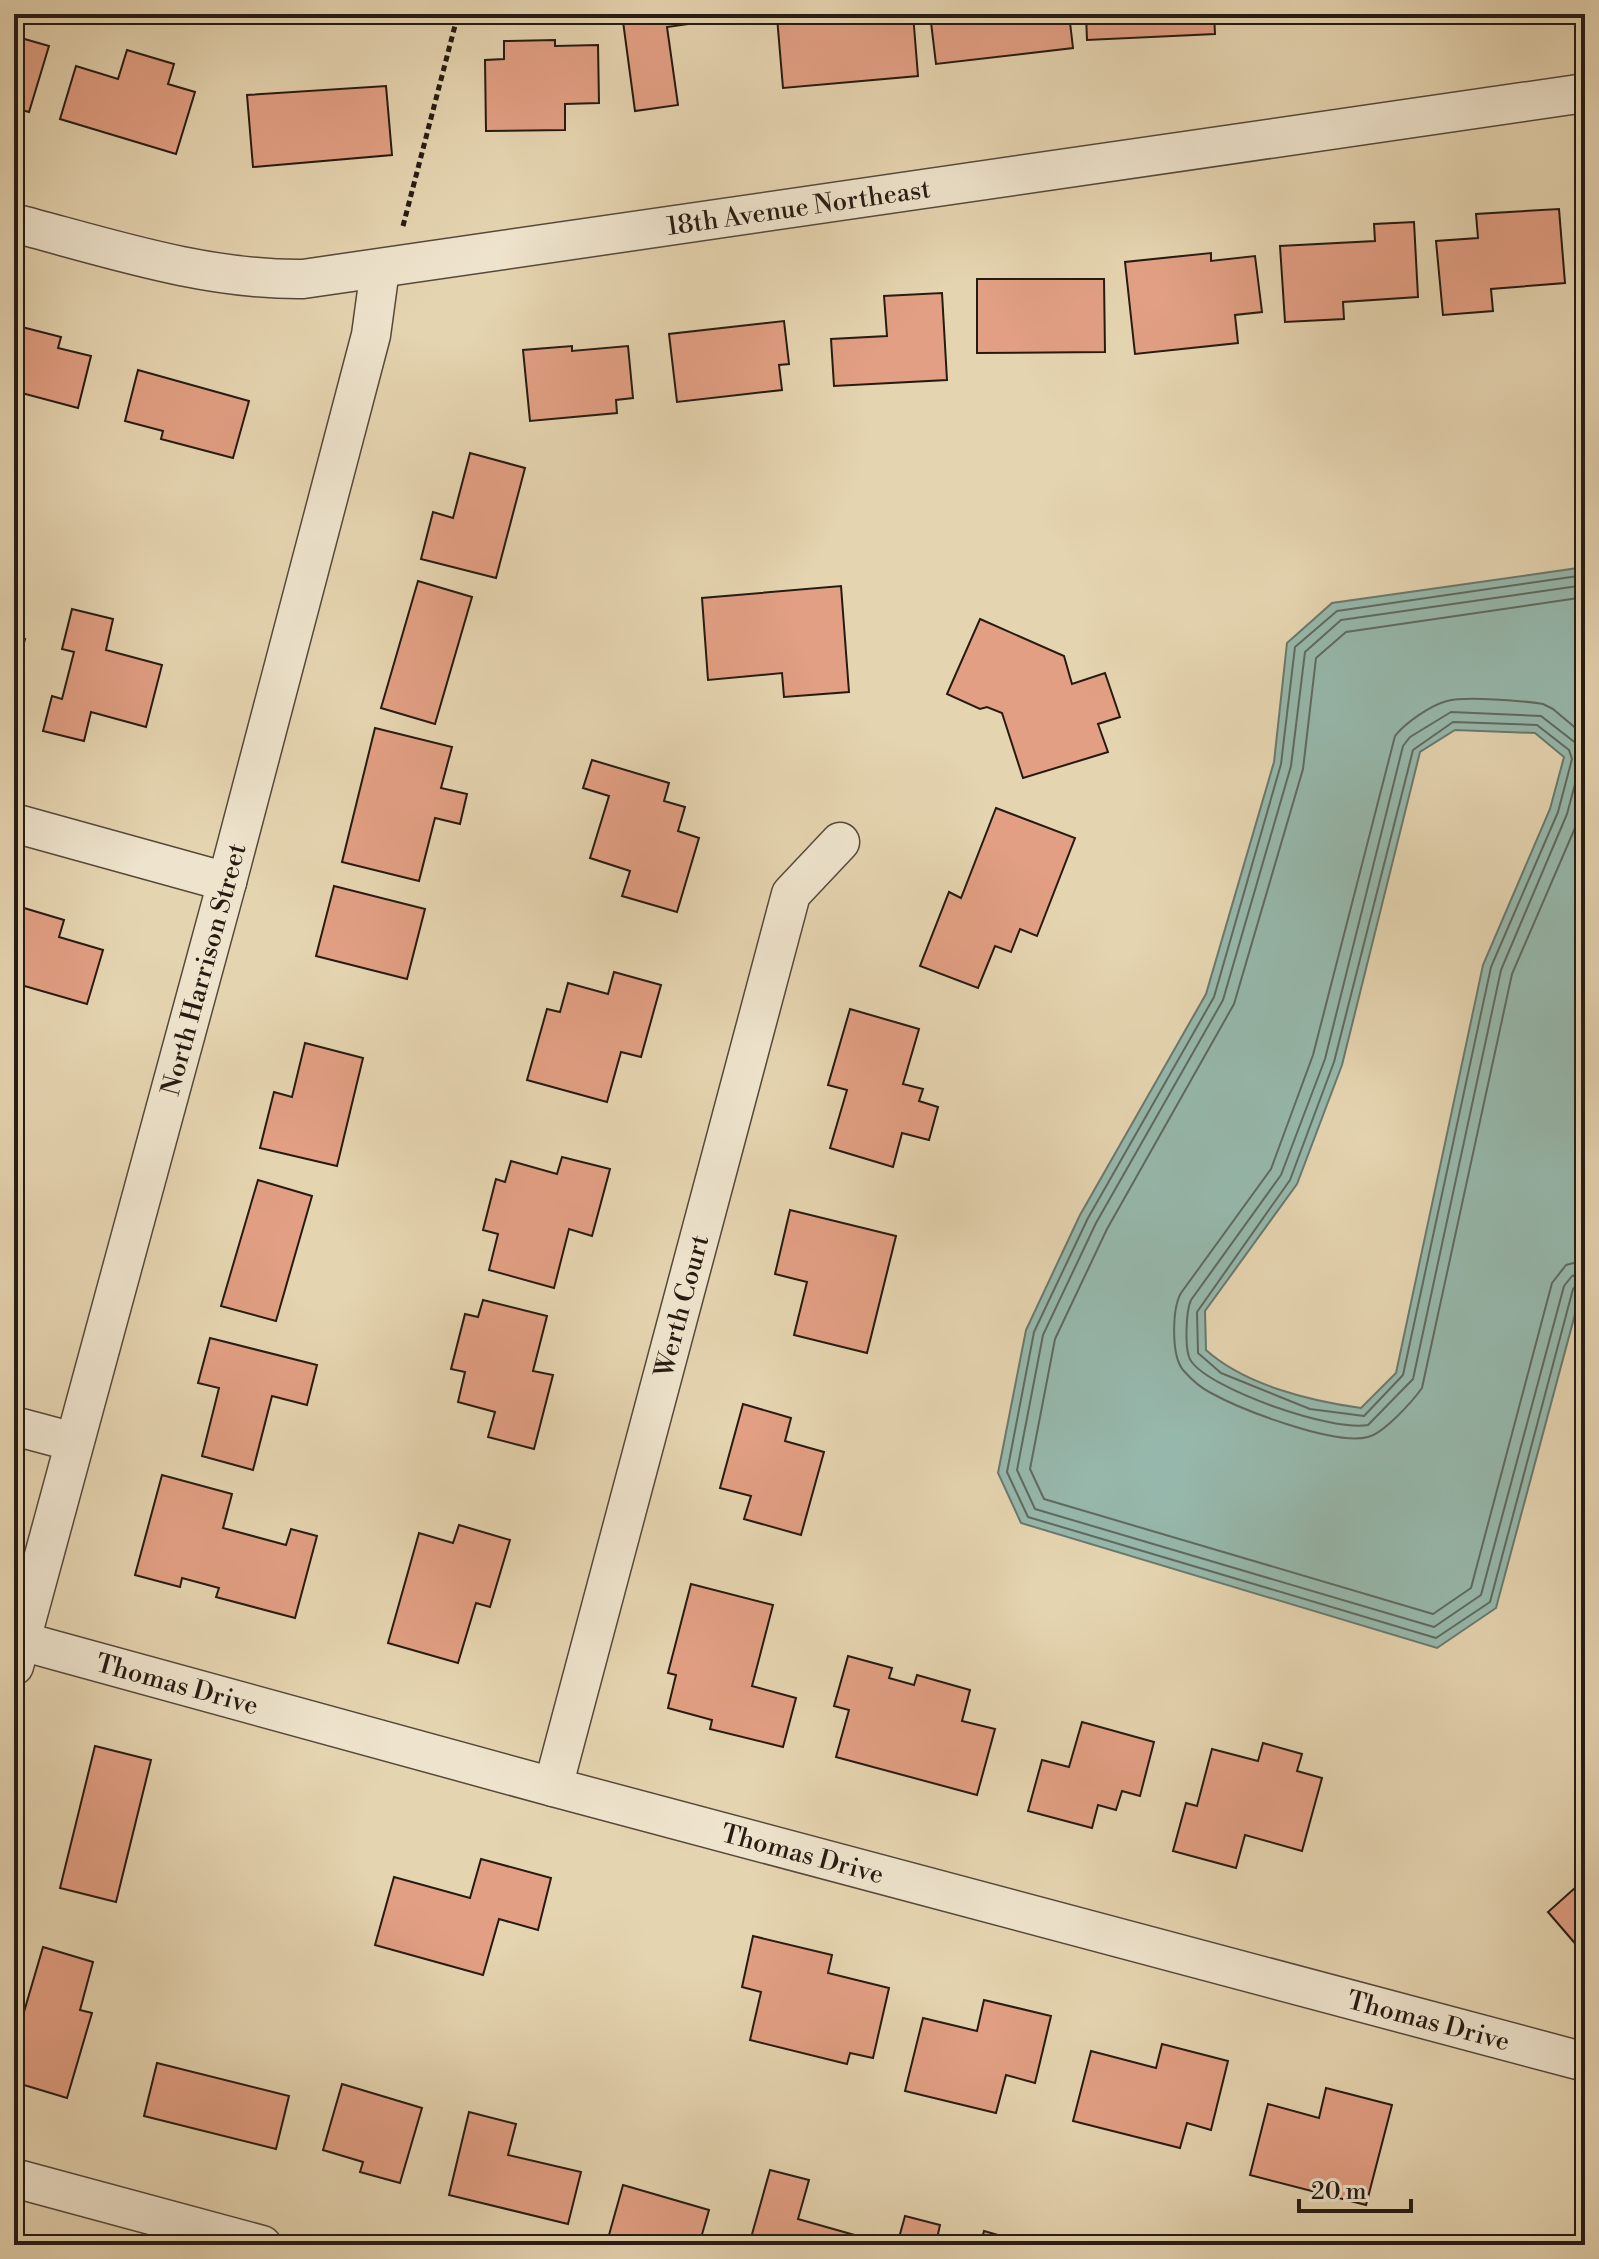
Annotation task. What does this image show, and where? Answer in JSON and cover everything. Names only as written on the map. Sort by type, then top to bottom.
[{"type":"street","name":"18th Avenue Northeast","points":[[14,223],[152,260],[260,279],[303,279],[1585,93]]},
{"type":"street","name":"North Harrison Street","points":[[17,1653],[26,1572],[74,1442],[227,882],[371,335],[380,269]]},
{"type":"street","points":[[14,823],[227,882]]},
{"type":"street","name":"Werth Court","points":[[553,1787],[791,894],[840,842]]},
{"type":"street","points":[[14,1426],[74,1442]]},
{"type":"street","name":"Thomas Drive","points":[[17,1653],[553,1787],[1585,2062]]},
{"type":"street","points":[[14,2178],[262,2245]]},
{"type":"path","points":[[380,269],[403,225],[458,14]]},
{"type":"water","points":[[1585,567],[1585,1277],[1496,1608],[1437,1648],[1021,1523],[998,1473],[1026,1330],[1080,1215],[1206,994],[1274,762],[1287,643],[1332,603]],"holes":[[[1455,730],[1535,733],[1564,757],[1550,809],[1483,965],[1396,1373],[1361,1408],[1300,1396],[1259,1382],[1206,1350],[1205,1311],[1297,1184],[1342,1065],[1420,752]]]},
{"type":"building","points":[[622,14],[745,16],[667,27],[678,105],[635,111]]},
{"type":"building","points":[[913,14],[918,76],[783,88],[777,17]]},
{"type":"building","points":[[930,14],[1069,14],[1073,48],[936,64]]},
{"type":"building","points":[[1086,14],[1214,14],[1215,34],[1087,40]]},
{"type":"building","points":[[14,36],[49,46],[29,112],[14,108]]},
{"type":"building","points":[[555,40],[555,46],[598,45],[599,103],[565,104],[565,130],[486,131],[485,60],[504,59],[504,41]]},
{"type":"building","points":[[127,50],[174,64],[168,84],[195,92],[176,154],[60,119],[76,66],[118,79]]},
{"type":"building","points":[[386,86],[392,155],[253,167],[247,95]]},
{"type":"building","points":[[1559,209],[1565,283],[1491,289],[1493,311],[1443,315],[1436,241],[1478,238],[1476,214]]},
{"type":"building","points":[[1585,216],[1585,270],[1576,217]]},
{"type":"building","points":[[1414,222],[1418,297],[1343,302],[1344,319],[1285,322],[1280,246],[1375,241],[1374,224]]},
{"type":"building","points":[[1211,253],[1211,261],[1255,256],[1262,312],[1235,315],[1238,343],[1135,354],[1125,262]]},
{"type":"building","points":[[977,279],[1104,279],[1105,352],[977,353]]},
{"type":"building","points":[[942,293],[947,380],[834,386],[831,339],[887,336],[884,296]]},
{"type":"building","points":[[784,321],[789,364],[779,365],[782,390],[677,402],[669,334]]},
{"type":"building","points":[[14,325],[61,337],[58,348],[91,356],[78,408],[14,391]]},
{"type":"building","points":[[572,346],[572,351],[628,346],[633,398],[616,400],[617,413],[530,421],[523,350]]},
{"type":"building","points":[[138,370],[249,401],[233,458],[161,439],[163,431],[125,421]]},
{"type":"building","points":[[470,453],[525,468],[496,578],[421,559],[433,512],[453,518]]},
{"type":"building","points":[[418,581],[472,597],[435,724],[381,708]]},
{"type":"building","points":[[841,586],[849,692],[784,697],[782,673],[708,680],[702,598]]},
{"type":"building","points":[[72,609],[113,619],[106,650],[162,665],[146,727],[91,712],[84,741],[43,731],[52,696],[62,699],[74,652],[62,649]]},
{"type":"building","points":[[980,619],[1064,656],[1072,684],[1105,673],[1120,717],[1098,724],[1108,752],[1023,778],[1002,713],[987,707],[980,709],[947,694]]},
{"type":"building","points":[[14,636],[25,639],[14,681]]},
{"type":"building","points":[[375,728],[452,747],[441,788],[467,794],[460,824],[435,818],[419,881],[342,862]]},
{"type":"building","points":[[592,760],[669,783],[664,801],[685,807],[678,831],[699,838],[677,912],[622,896],[630,871],[590,858],[609,796],[583,788]]},
{"type":"building","points":[[996,808],[1075,838],[1037,936],[1020,929],[1011,952],[995,946],[978,988],[920,966],[949,892],[961,898]]},
{"type":"building","points":[[334,886],[425,909],[407,979],[316,956]]},
{"type":"building","points":[[14,905],[64,920],[59,937],[103,950],[87,1004],[14,983]]},
{"type":"building","points":[[614,972],[661,985],[641,1057],[621,1052],[607,1102],[527,1080],[547,1009],[560,1012],[568,983],[608,994]]},
{"type":"building","points":[[850,1009],[919,1029],[903,1084],[923,1089],[919,1101],[938,1107],[929,1140],[902,1133],[893,1167],[830,1148],[847,1090],[828,1085]]},
{"type":"building","points":[[305,1043],[363,1058],[337,1166],[260,1148],[274,1092],[292,1097]]},
{"type":"building","points":[[562,1157],[610,1169],[592,1236],[569,1229],[554,1288],[489,1270],[498,1234],[483,1230],[496,1179],[505,1182],[511,1161],[557,1174]]},
{"type":"building","points":[[258,1180],[312,1196],[276,1321],[221,1306]]},
{"type":"building","points":[[790,1210],[896,1236],[867,1353],[794,1335],[807,1282],[775,1274]]},
{"type":"building","points":[[483,1300],[547,1316],[533,1371],[553,1375],[534,1449],[488,1437],[495,1412],[458,1402],[465,1372],[451,1369],[465,1314],[478,1317]]},
{"type":"building","points":[[210,1338],[317,1365],[307,1405],[272,1396],[253,1470],[202,1456],[219,1388],[198,1383]]},
{"type":"building","points":[[743,1404],[791,1418],[785,1441],[824,1452],[801,1535],[744,1519],[751,1496],[720,1488]]},
{"type":"building","points":[[162,1475],[232,1494],[223,1528],[286,1545],[291,1529],[317,1536],[295,1618],[216,1597],[219,1588],[182,1578],[180,1587],[135,1575]]},
{"type":"building","points":[[459,1525],[510,1540],[490,1607],[476,1603],[458,1663],[388,1643],[419,1533],[453,1543]]},
{"type":"building","points":[[691,1584],[773,1605],[752,1686],[796,1698],[783,1747],[710,1729],[712,1720],[668,1708],[676,1675],[668,1673]]},
{"type":"building","points":[[848,1656],[892,1668],[889,1678],[914,1685],[917,1675],[970,1690],[962,1721],[995,1729],[977,1795],[836,1757],[849,1710],[834,1706]]},
{"type":"building","points":[[1082,1722],[1154,1742],[1140,1796],[1122,1791],[1116,1810],[1098,1805],[1092,1828],[1028,1811],[1042,1760],[1069,1767]]},
{"type":"building","points":[[1263,1743],[1302,1754],[1297,1771],[1322,1778],[1302,1851],[1245,1835],[1236,1868],[1173,1851],[1186,1803],[1197,1806],[1212,1749],[1258,1761]]},
{"type":"building","points":[[95,1746],[151,1760],[116,1902],[60,1888]]},
{"type":"building","points":[[481,1859],[551,1878],[538,1930],[499,1919],[483,1975],[375,1945],[394,1877],[470,1898]]},
{"type":"building","points":[[1585,1879],[1585,1955],[1548,1912]]},
{"type":"building","points":[[753,1936],[832,1955],[828,1973],[889,1988],[873,2058],[850,2053],[847,2064],[750,2040],[761,1992],[742,1987]]},
{"type":"building","points":[[43,1947],[93,1962],[80,2010],[92,2013],[67,2098],[14,2082],[14,2046]]},
{"type":"building","points":[[984,2000],[1051,2016],[1035,2083],[1006,2075],[996,2113],[905,2091],[923,2018],[977,2031]]},
{"type":"building","points":[[1162,2044],[1228,2061],[1211,2130],[1187,2123],[1180,2148],[1073,2121],[1091,2051],[1156,2068]]},
{"type":"building","points":[[157,2063],[289,2096],[276,2149],[144,2116]]},
{"type":"building","points":[[342,2084],[422,2108],[400,2183],[360,2172],[363,2162],[323,2150]]},
{"type":"building","points":[[1326,2088],[1392,2105],[1366,2205],[1250,2175],[1268,2104],[1319,2118]]},
{"type":"building","points":[[469,2112],[516,2124],[508,2155],[581,2172],[568,2224],[449,2195]]},
{"type":"building","points":[[770,2170],[809,2180],[798,2219],[858,2236],[855,2245],[749,2245]]},
{"type":"building","points":[[623,2185],[709,2210],[699,2245],[617,2245],[607,2242]]},
{"type":"building","points":[[905,2216],[940,2225],[936,2243],[942,2245],[897,2245]]},
{"type":"building","points":[[984,2231],[1019,2241],[1018,2245],[980,2245]]}]
